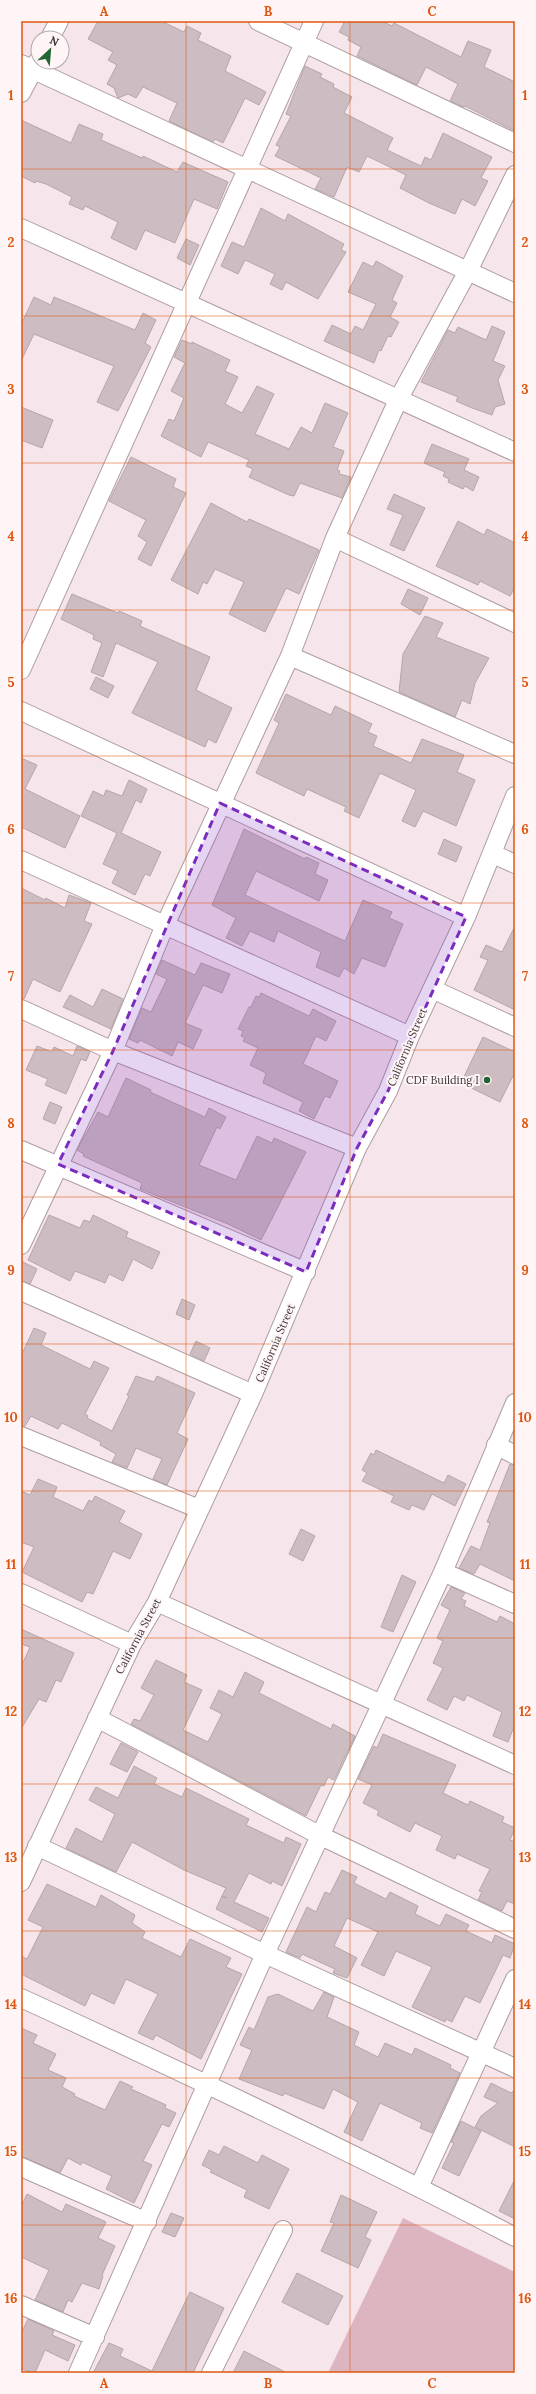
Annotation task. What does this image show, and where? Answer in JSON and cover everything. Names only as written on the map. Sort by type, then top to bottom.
[{"type":"street","points":[[54,30],[59,21]]},
{"type":"street","points":[[258,21],[515,143]]},
{"type":"street","points":[[21,670],[314,21]]},
{"type":"street","points":[[21,93],[30,68]]},
{"type":"street","points":[[42,70],[515,294]]},
{"type":"street","points":[[21,1245],[58,1164],[113,1051],[165,925],[220,803],[290,656],[335,538],[400,398],[468,271],[515,175]]},
{"type":"street","points":[[21,228],[400,398],[515,452]]},
{"type":"street","points":[[335,538],[515,623]]},
{"type":"street","points":[[290,656],[515,754]]},
{"type":"street","points":[[21,711],[466,917]]},
{"type":"street","name":"California Street","points":[[21,1882],[132,1644],[157,1602],[199,1509],[254,1394],[357,1148],[388,1091],[410,1036],[466,917],[493,854],[515,796]]},
{"type":"street","points":[[493,854],[515,864]]},
{"type":"street","points":[[21,860],[410,1036]]},
{"type":"street","points":[[432,989],[515,1027]]},
{"type":"street","points":[[21,1009],[113,1051],[357,1148]]},
{"type":"street","points":[[21,1150],[58,1164],[306,1272]]},
{"type":"street","points":[[21,1291],[254,1394]]},
{"type":"street","points":[[78,2373],[147,2222],[265,1954],[443,1572],[515,1403]]},
{"type":"street","points":[[21,1436],[199,1509]]},
{"type":"street","points":[[496,1445],[515,1455]]},
{"type":"street","points":[[443,1572],[515,1604]]},
{"type":"street","points":[[21,1593],[132,1644]]},
{"type":"street","points":[[157,1602],[515,1765]]},
{"type":"street","points":[[97,1718],[321,1836],[515,1929]]},
{"type":"street","points":[[37,1846],[265,1954],[515,2068]]},
{"type":"street","points":[[419,2187],[515,1979]]},
{"type":"street","points":[[21,1998],[207,2083],[419,2187],[515,2237]]},
{"type":"street","points":[[21,2167],[147,2222]]},
{"type":"street","points":[[211,2373],[282,2230]]},
{"type":"street","points":[[21,2305],[95,2337]]},
{"type":"highlighted area","points":[[220,803],[466,917],[388,1091],[357,1148],[306,1272],[58,1164],[113,1051]]},
{"type":"shaded area","points":[[403,2218],[515,2272],[515,2373],[328,2373]]},
{"type":"building","points":[[98,21],[161,21],[184,32],[187,26],[201,33],[198,40],[231,56],[225,71],[266,92],[259,105],[245,98],[223,143],[215,139],[213,142],[169,121],[177,103],[143,87],[136,98],[128,94],[118,98],[114,88],[107,84],[117,65],[108,60],[113,52],[88,39]]},
{"type":"building","points":[[345,21],[382,21],[392,26],[394,23],[461,57],[468,41],[491,50],[484,67],[515,82],[515,131],[465,106],[464,107],[450,101],[458,84],[426,67],[417,85],[357,56],[361,47],[348,40],[349,37],[339,32]]},
{"type":"building","points":[[305,66],[322,74],[320,77],[334,84],[333,87],[352,97],[344,113],[393,138],[387,150],[421,166],[425,157],[431,160],[443,133],[492,157],[481,178],[488,181],[475,206],[462,199],[455,214],[429,203],[400,188],[406,175],[367,156],[359,172],[347,167],[334,197],[315,189],[321,178],[275,156],[280,147],[276,145],[291,116],[286,114]]},
{"type":"building","points":[[21,120],[71,143],[79,124],[103,134],[101,140],[142,158],[143,156],[177,172],[183,162],[228,182],[217,209],[194,199],[175,243],[145,230],[136,250],[111,238],[118,222],[85,206],[83,210],[69,204],[72,197],[46,184],[36,181],[35,183],[21,176]]},
{"type":"building","points":[[261,208],[285,221],[288,214],[344,244],[341,250],[346,252],[318,299],[286,282],[282,290],[270,284],[275,274],[245,260],[238,274],[221,266],[232,242],[244,247]]},
{"type":"building","points":[[186,239],[199,245],[190,265],[177,258]]},
{"type":"building","points":[[376,261],[403,276],[392,300],[397,303],[390,317],[399,322],[391,337],[388,336],[381,351],[379,350],[374,363],[324,341],[332,325],[351,334],[355,326],[363,330],[376,304],[348,292],[363,262],[373,267]]},
{"type":"building","points":[[34,297],[51,305],[54,297],[135,330],[143,313],[156,320],[145,343],[151,347],[118,411],[97,402],[114,366],[34,334],[21,361],[21,325]]},
{"type":"building","points":[[492,326],[505,332],[493,361],[505,366],[498,380],[505,404],[495,407],[492,415],[456,401],[458,397],[421,382],[448,330],[455,333],[458,327],[486,340]]},
{"type":"building","points":[[182,340],[192,344],[192,342],[230,360],[225,371],[238,377],[225,404],[242,413],[257,386],[274,394],[255,434],[289,449],[301,427],[312,433],[325,403],[348,413],[333,447],[344,451],[337,470],[340,471],[339,474],[351,477],[342,498],[300,483],[294,496],[289,495],[249,477],[253,469],[246,466],[249,460],[208,442],[201,457],[161,436],[169,419],[174,421],[184,398],[171,391],[185,363],[174,357]]},
{"type":"building","points":[[21,407],[53,420],[42,448],[21,440]]},
{"type":"building","points":[[432,444],[469,459],[464,470],[479,477],[473,491],[465,486],[463,489],[448,482],[449,479],[443,476],[445,472],[424,463]]},
{"type":"building","points":[[131,457],[176,479],[173,487],[186,493],[151,566],[138,559],[147,542],[138,536],[146,520],[109,501]]},
{"type":"building","points":[[394,494],[425,508],[404,551],[390,545],[403,515],[387,509]]},
{"type":"building","points":[[211,503],[247,522],[249,519],[319,550],[299,594],[286,588],[265,632],[229,614],[244,582],[215,569],[207,584],[203,582],[198,594],[171,580]]},
{"type":"building","points":[[458,521],[484,535],[487,529],[515,543],[515,587],[510,596],[480,581],[478,585],[436,566]]},
{"type":"building","points":[[408,589],[428,598],[420,615],[401,604]]},
{"type":"building","points":[[72,594],[142,621],[140,626],[210,657],[196,690],[232,708],[216,743],[208,739],[205,747],[132,713],[158,662],[116,643],[103,677],[91,672],[102,643],[93,639],[94,635],[61,619]]},
{"type":"building","points":[[425,616],[443,623],[436,637],[489,658],[475,683],[470,704],[462,700],[455,717],[399,692],[403,654]]},
{"type":"building","points":[[96,677],[114,686],[108,698],[90,689]]},
{"type":"building","points":[[286,694],[331,715],[335,706],[372,724],[368,732],[377,736],[373,746],[411,763],[422,739],[464,755],[457,772],[475,780],[456,826],[423,811],[415,827],[402,821],[416,790],[380,773],[359,818],[344,811],[346,807],[307,789],[304,796],[256,773],[279,723],[274,720]]},
{"type":"building","points":[[21,758],[37,765],[25,789],[80,816],[65,848],[21,827]]},
{"type":"building","points":[[129,780],[147,789],[141,803],[136,800],[121,833],[161,852],[150,876],[145,874],[135,895],[112,883],[118,871],[103,864],[117,833],[81,816],[93,791],[104,796],[106,790],[122,796]]},
{"type":"building","points":[[244,829],[305,859],[306,857],[319,863],[315,874],[328,880],[319,901],[256,871],[245,895],[345,941],[363,900],[392,912],[389,918],[403,924],[385,967],[362,958],[354,974],[344,968],[339,977],[316,967],[321,952],[278,931],[274,942],[250,931],[242,946],[226,938],[236,918],[212,905]]},
{"type":"building","points":[[444,839],[462,847],[456,862],[438,854]]},
{"type":"building","points":[[21,888],[45,900],[46,898],[65,908],[69,895],[91,903],[84,921],[92,924],[60,992],[33,979],[24,999],[21,999]]},
{"type":"building","points":[[515,926],[515,1010],[474,990],[488,960],[480,957],[486,945],[502,952]]},
{"type":"building","points":[[162,960],[195,975],[201,963],[230,974],[222,993],[203,985],[185,1023],[202,1030],[193,1049],[178,1042],[172,1056],[140,1040],[138,1043],[129,1039],[142,1008],[151,1012],[167,979],[156,974]]},
{"type":"building","points":[[102,989],[123,999],[111,1029],[63,1007],[70,995],[93,1007]]},
{"type":"building","points":[[261,993],[309,1016],[313,1009],[336,1021],[326,1041],[316,1036],[303,1064],[338,1081],[330,1098],[325,1096],[314,1119],[299,1111],[303,1102],[263,1083],[266,1073],[250,1065],[258,1048],[243,1041],[245,1038],[241,1036],[243,1031],[238,1029],[256,996],[259,997]]},
{"type":"building","points":[[483,1037],[515,1052],[515,1072],[500,1102],[461,1083]]},
{"type":"building","points":[[37,1046],[52,1052],[54,1047],[73,1056],[77,1046],[90,1052],[86,1061],[81,1059],[66,1094],[45,1085],[48,1079],[26,1070]]},
{"type":"building","points":[[126,1078],[151,1090],[150,1092],[205,1117],[209,1108],[226,1117],[220,1129],[217,1127],[199,1165],[236,1180],[257,1136],[272,1143],[274,1138],[306,1152],[261,1240],[228,1224],[140,1189],[142,1183],[83,1156],[84,1154],[77,1150],[98,1112],[108,1117]]},
{"type":"building","points":[[50,1102],[62,1107],[55,1124],[43,1119]]},
{"type":"building","points":[[49,1215],[80,1228],[84,1220],[90,1222],[93,1215],[128,1232],[126,1237],[160,1252],[152,1269],[133,1259],[123,1281],[109,1274],[105,1283],[75,1271],[70,1281],[28,1260]]},
{"type":"building","points":[[21,1261],[37,1269],[30,1284],[21,1281]]},
{"type":"building","points":[[182,1299],[195,1305],[189,1320],[176,1314]]},
{"type":"building","points":[[34,1328],[46,1333],[41,1345],[90,1369],[94,1361],[109,1368],[85,1414],[88,1416],[87,1418],[112,1431],[129,1396],[127,1395],[136,1376],[154,1382],[157,1376],[195,1393],[177,1433],[188,1439],[167,1485],[153,1479],[162,1459],[136,1448],[127,1468],[112,1462],[116,1454],[100,1445],[101,1442],[62,1423],[58,1429],[31,1416],[25,1426],[21,1426],[21,1356]]},
{"type":"building","points":[[196,1341],[210,1348],[204,1361],[190,1354]]},
{"type":"building","points":[[376,1450],[444,1483],[448,1475],[466,1484],[455,1506],[432,1494],[424,1510],[412,1505],[409,1510],[391,1502],[394,1496],[362,1481],[367,1473],[362,1470],[371,1453],[374,1455]]},
{"type":"building","points":[[510,1464],[515,1465],[515,1581],[480,1564],[474,1574],[459,1568],[471,1546],[480,1550],[490,1523],[487,1522]]},
{"type":"building","points":[[38,1479],[57,1487],[53,1497],[83,1511],[89,1500],[92,1502],[95,1496],[125,1511],[119,1522],[142,1534],[130,1559],[113,1551],[93,1594],[87,1592],[82,1602],[22,1572],[34,1547],[21,1542],[21,1491],[30,1495]]},
{"type":"building","points":[[301,1529],[315,1536],[303,1561],[289,1554]]},
{"type":"building","points":[[402,1575],[416,1582],[393,1632],[381,1627]]},
{"type":"building","points":[[451,1587],[465,1593],[461,1599],[466,1601],[464,1606],[497,1622],[500,1616],[515,1624],[515,1724],[508,1742],[493,1736],[502,1712],[467,1695],[464,1701],[454,1696],[447,1710],[427,1700],[443,1668],[433,1663],[443,1641],[437,1638],[450,1610],[441,1605]]},
{"type":"building","points":[[21,1629],[74,1653],[61,1682],[56,1680],[46,1702],[39,1699],[21,1729],[21,1667],[30,1647],[21,1644]]},
{"type":"building","points":[[156,1660],[187,1675],[184,1682],[202,1690],[183,1730],[208,1742],[222,1714],[210,1708],[219,1690],[233,1697],[245,1672],[264,1682],[259,1693],[331,1729],[333,1724],[355,1736],[334,1780],[328,1777],[324,1786],[321,1785],[306,1816],[131,1724],[134,1719],[140,1721],[154,1695],[141,1688]]},
{"type":"building","points":[[383,1734],[456,1765],[443,1793],[468,1805],[470,1801],[504,1817],[502,1822],[515,1828],[510,1840],[515,1842],[515,1904],[507,1901],[502,1911],[478,1900],[482,1892],[479,1891],[490,1869],[457,1854],[455,1859],[436,1850],[442,1836],[415,1823],[410,1832],[377,1815],[379,1811],[363,1803],[372,1785],[358,1779],[374,1746],[377,1748]]},
{"type":"building","points":[[121,1743],[138,1752],[127,1772],[110,1764]]},
{"type":"building","points":[[134,1766],[157,1778],[154,1784],[182,1797],[186,1788],[249,1819],[246,1825],[284,1843],[286,1837],[301,1844],[282,1886],[272,1881],[271,1884],[249,1873],[234,1902],[269,1918],[262,1932],[216,1909],[226,1888],[184,1870],[132,1842],[116,1872],[66,1848],[76,1828],[102,1842],[115,1814],[89,1800],[96,1787],[118,1798]]},
{"type":"building","points":[[342,1870],[357,1877],[354,1883],[386,1899],[390,1892],[418,1906],[415,1914],[440,1926],[446,1914],[469,1925],[466,1931],[492,1943],[495,1935],[515,1944],[510,1958],[503,1955],[480,2003],[465,1996],[452,2022],[446,2019],[445,2022],[412,2007],[432,1967],[396,1951],[384,1976],[361,1965],[378,1932],[347,1918],[334,1946],[357,1958],[347,1978],[333,1973],[335,1969],[302,1954],[300,1958],[286,1952],[307,1907],[316,1912],[325,1892],[330,1894]]},
{"type":"building","points":[[47,1884],[96,1907],[101,1895],[135,1915],[132,1923],[145,1932],[142,1938],[181,1957],[190,1939],[231,1958],[226,1967],[242,1974],[201,2059],[156,2035],[153,2040],[138,2033],[158,1994],[126,1979],[114,2004],[91,1993],[85,2006],[21,1974],[21,1956],[27,1959],[43,1927],[28,1920]]},
{"type":"building","points":[[324,1992],[334,1997],[327,2017],[359,2032],[354,2045],[378,2057],[385,2043],[412,2055],[415,2048],[451,2065],[450,2068],[460,2073],[432,2133],[420,2128],[422,2123],[380,2103],[362,2141],[344,2132],[358,2102],[333,2089],[324,2109],[284,2093],[283,2096],[239,2079],[252,2050],[240,2045],[249,2027],[254,2030],[268,1997],[278,1994],[313,2011]]},
{"type":"building","points":[[21,2028],[37,2035],[33,2043],[56,2054],[48,2070],[66,2078],[62,2087],[75,2094],[74,2096],[105,2110],[120,2081],[133,2087],[131,2089],[166,2105],[165,2108],[176,2113],[169,2127],[162,2124],[143,2161],[152,2165],[134,2203],[106,2189],[112,2176],[82,2162],[81,2165],[68,2158],[60,2173],[21,2156]]},
{"type":"building","points":[[491,2083],[511,2093],[515,2090],[515,2147],[475,2127],[481,2116],[498,2103],[484,2097]]},
{"type":"building","points":[[461,2121],[481,2131],[459,2176],[442,2168],[454,2143],[451,2142]]},
{"type":"building","points":[[224,2146],[258,2163],[262,2155],[289,2169],[269,2209],[244,2197],[247,2190],[210,2172],[212,2170],[202,2165],[209,2150],[219,2155]]},
{"type":"building","points":[[515,2179],[515,2219],[499,2211]]},
{"type":"building","points":[[27,2194],[62,2212],[66,2204],[106,2222],[98,2238],[115,2246],[102,2275],[99,2289],[82,2283],[72,2302],[68,2300],[63,2312],[35,2300],[49,2270],[21,2257],[21,2207]]},
{"type":"building","points":[[341,2195],[377,2212],[365,2237],[371,2240],[358,2268],[321,2251],[334,2223],[330,2222]]},
{"type":"building","points":[[171,2213],[184,2218],[175,2237],[162,2232]]},
{"type":"building","points":[[297,2273],[343,2296],[328,2325],[282,2302]]},
{"type":"building","points":[[190,2292],[224,2308],[193,2373],[93,2373],[109,2343],[123,2349],[120,2356],[152,2371]]},
{"type":"building","points":[[28,2319],[54,2331],[52,2335],[75,2345],[68,2361],[45,2350],[35,2373],[21,2369],[21,2334]]},
{"type":"building","points":[[244,2351],[287,2373],[233,2373]]},
{"type":"place","name":"CDF Building I","points":[[487,1080]]}]
